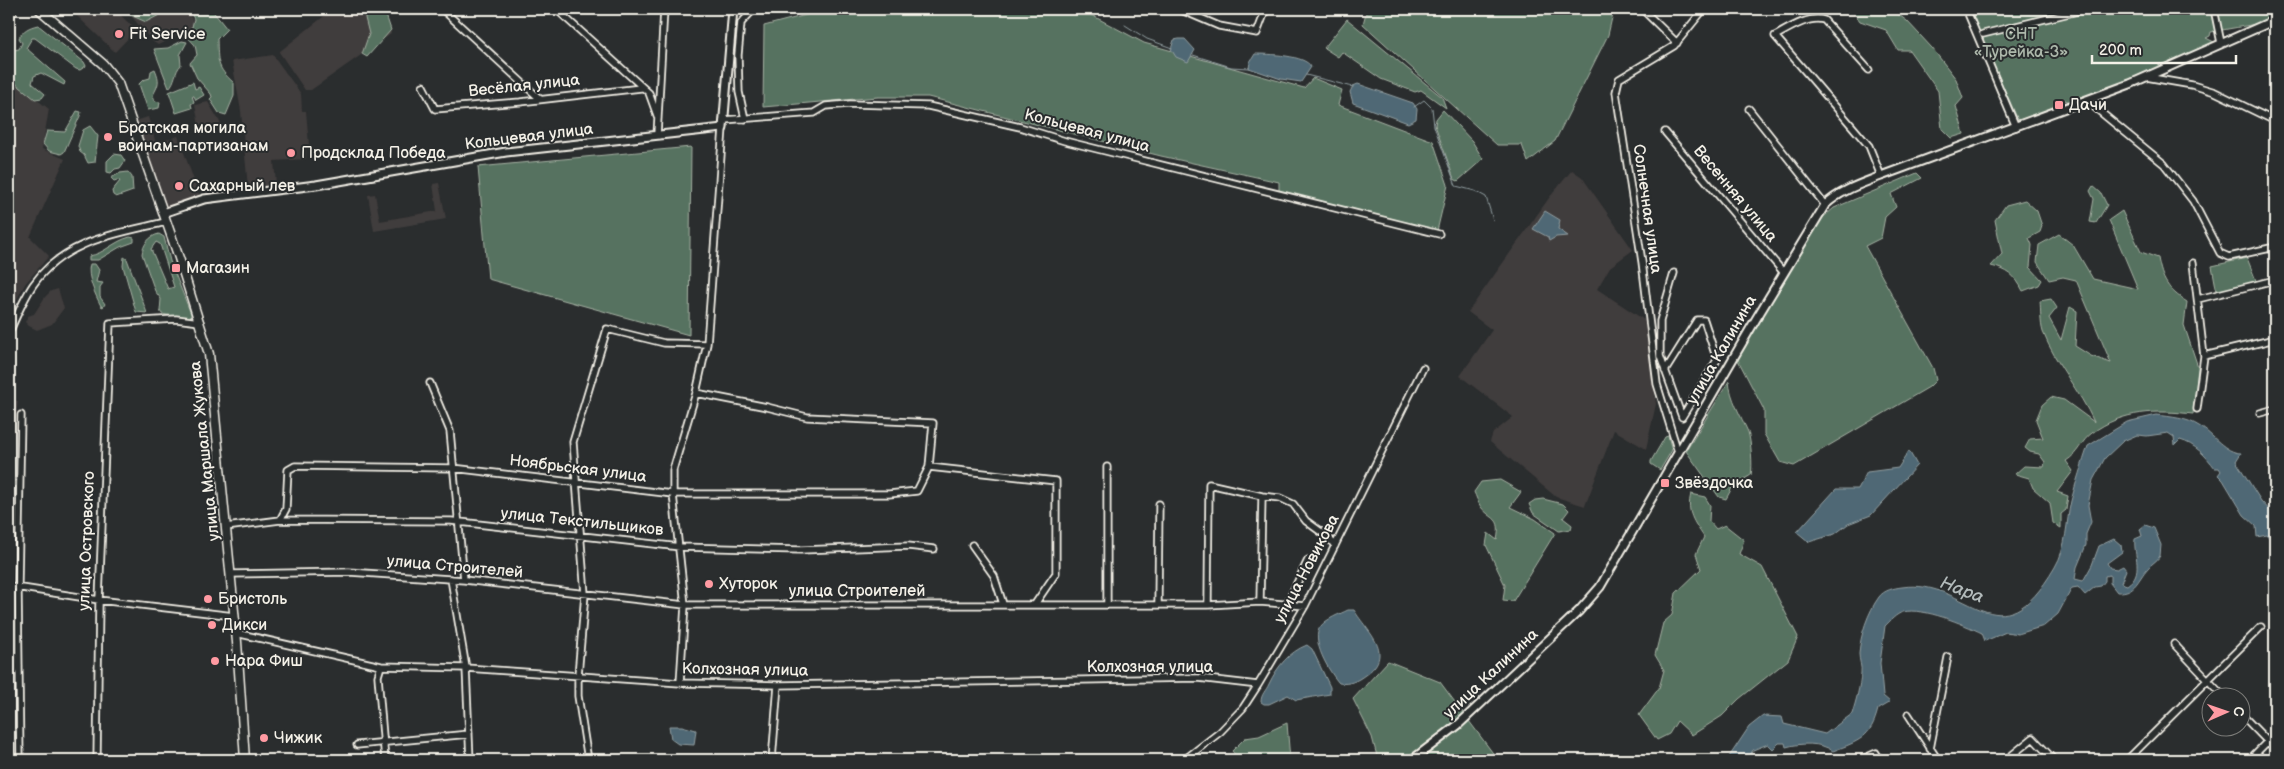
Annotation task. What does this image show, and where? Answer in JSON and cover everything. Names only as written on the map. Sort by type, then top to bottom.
[{"type":"main road","name":"улица Маршала Жукова","points":[[39,9],[99,60],[116,79],[126,102],[209,354],[214,382],[245,760]]},
{"type":"street","points":[[9,15],[14,9]]},
{"type":"street","points":[[442,9],[540,99]]},
{"type":"street","points":[[556,9],[641,88],[649,93],[658,118]]},
{"type":"street","points":[[657,136],[664,9]]},
{"type":"street","points":[[680,683],[686,605],[673,494],[673,470],[696,393],[706,344],[733,9]]},
{"type":"street","points":[[745,118],[739,92],[738,56],[741,23],[754,9]]},
{"type":"street","points":[[1179,9],[1218,26],[1257,33],[1266,9]]},
{"type":"street","points":[[1642,9],[1676,43]]},
{"type":"street","name":"Солнечная улица","points":[[1678,452],[1656,384],[1642,262],[1616,92],[1619,79],[1676,43],[1704,9]]},
{"type":"street","points":[[1966,9],[2016,127]]},
{"type":"street","points":[[1983,34],[2086,9]]},
{"type":"street","points":[[2214,9],[2220,43]]},
{"type":"street","points":[[1869,70],[1824,20],[1817,18],[1789,28],[1775,36],[1869,146],[1881,176]]},
{"type":"street","name":"улица Калинина","points":[[1412,760],[1458,726],[1590,598],[1606,578],[1678,452],[1826,205],[1842,192],[2087,101],[2275,20]]},
{"type":"street","points":[[2144,77],[2192,85],[2207,90],[2275,121]]},
{"type":"street","name":"Весёлая улица","points":[[423,86],[434,110],[641,88]]},
{"type":"street","points":[[2087,101],[2164,164],[2193,201],[2220,253],[2229,257],[2275,248]]},
{"type":"street","name":"Кольцевая улица","points":[[724,120],[814,113],[826,106],[850,104],[928,106],[1020,127],[1065,141],[1439,234]]},
{"type":"street","points":[[1749,109],[1826,205]]},
{"type":"street","name":"Кольцевая улица","points":[[163,213],[204,199],[316,185],[506,152],[723,128]]},
{"type":"street","name":"Весенняя улица","points":[[1665,132],[1784,273]]},
{"type":"street","points":[[9,333],[32,287],[45,270],[62,255],[79,245],[95,239],[166,222]]},
{"type":"street","points":[[2194,263],[2204,356],[2197,409]]},
{"type":"street","points":[[1656,384],[1666,373],[1697,320],[1704,320],[1717,360],[1682,417],[1666,373],[1660,356],[1660,321],[1674,273]]},
{"type":"street","points":[[2198,299],[2275,280]]},
{"type":"street","name":"улица Островского","points":[[97,760],[98,600],[110,323],[176,319],[200,322]]},
{"type":"street","points":[[588,760],[578,696],[585,594],[573,442],[607,329],[664,343],[706,344]]},
{"type":"street","points":[[2204,356],[2275,339]]},
{"type":"street","name":"улица Новикова","points":[[1184,760],[1220,732],[1243,708],[1258,685],[1305,606],[1423,368]]},
{"type":"street","points":[[430,383],[450,431],[464,580]]},
{"type":"street","points":[[696,393],[807,417],[933,423],[930,467],[1056,481],[1056,573],[1035,604]]},
{"type":"street","points":[[2260,413],[2275,409]]},
{"type":"street","points":[[20,760],[18,587],[21,415]]},
{"type":"street","name":"Ноябрьская улица","points":[[280,520],[286,509],[288,470],[295,466],[453,468],[673,494],[889,494],[917,491],[930,467]]},
{"type":"street","points":[[1107,467],[1107,604]]},
{"type":"street","points":[[1208,605],[1209,484],[1262,496],[1280,498],[1292,504],[1306,520],[1328,537],[1335,546]]},
{"type":"street","points":[[1260,602],[1262,496]]},
{"type":"street","points":[[1158,604],[1159,504]]},
{"type":"street","name":"улица Текстильщиков","points":[[226,526],[280,520],[458,522],[680,547],[802,550],[908,546],[934,549]]},
{"type":"street","points":[[972,545],[994,576],[1003,604]]},
{"type":"street","points":[[1287,604],[1308,560]]},
{"type":"street","name":"улица Строителей","points":[[231,574],[341,572],[451,579],[686,605],[1208,605],[1260,602],[1305,606]]},
{"type":"street","points":[[451,579],[466,668],[470,760]]},
{"type":"street","points":[[9,586],[98,600],[234,616]]},
{"type":"street","points":[[2127,760],[2261,627]]},
{"type":"street","name":"Колхозная улица","points":[[236,633],[381,666],[466,668],[680,683],[778,685],[1198,678],[1258,685]]},
{"type":"street","points":[[2174,644],[2212,686]]},
{"type":"street","points":[[1930,749],[1948,657]]},
{"type":"street","points":[[9,667],[19,666]]},
{"type":"street","points":[[381,666],[378,676],[385,760]]},
{"type":"street","points":[[772,760],[778,685]]},
{"type":"street","points":[[1908,714],[1938,760]]},
{"type":"street","points":[[2252,725],[2275,749]]},
{"type":"street","points":[[357,745],[469,734]]},
{"type":"street","points":[[2248,760],[2275,734]]},
{"type":"street","points":[[2008,759],[2033,738],[2054,760]]},
{"type":"street","points":[[1860,760],[1876,753],[1880,760]]},
{"type":"shaded area","points":[[84,9],[114,9],[136,30],[115,52],[77,16]]},
{"type":"shaded area","points":[[152,9],[186,9],[196,26],[158,45],[152,41],[132,17]]},
{"type":"shaded area","points":[[333,9],[383,9],[391,34],[311,90],[305,90],[279,52]]},
{"type":"shaded area","points":[[273,55],[301,94],[302,111],[306,111],[309,145],[306,146],[306,159],[274,161],[276,184],[248,188],[241,111],[232,61]]},
{"type":"shaded area","points":[[9,78],[49,109],[42,149],[65,159],[30,237],[49,256],[25,284],[9,314]]},
{"type":"shaded area","points":[[208,102],[224,129],[201,135],[195,105]]},
{"type":"shaded area","points":[[148,117],[156,143],[178,136],[200,197],[171,207],[164,205],[136,121]]},
{"type":"shaded area","points":[[1572,170],[1582,177],[1633,250],[1610,267],[1597,289],[1646,321],[1656,404],[1646,449],[1614,430],[1585,506],[1556,497],[1490,442],[1493,433],[1513,417],[1460,376],[1492,330],[1468,312],[1549,198]]},
{"type":"shaded area","points":[[439,183],[446,219],[374,231],[368,195],[375,194],[380,221],[437,211],[433,184]]},
{"type":"shaded area","points":[[58,289],[64,308],[52,324],[37,330],[29,326],[25,322],[28,316],[34,314],[51,291]]},
{"type":"shaded area","points":[[9,399],[18,401],[14,432],[12,433],[12,451],[9,458]]},
{"type":"green space","points":[[117,9],[165,9],[163,13],[146,22]]},
{"type":"green space","points":[[189,9],[211,9],[227,29],[217,39],[219,64],[224,73],[234,83],[234,96],[226,115],[219,113],[210,99],[212,97],[211,94],[197,78],[190,63],[197,55],[195,45],[184,33],[192,27],[194,19]]},
{"type":"green space","points":[[366,9],[387,9],[385,12],[391,30],[367,57],[362,54],[369,34],[365,18]]},
{"type":"green space","points":[[829,9],[1080,9],[1144,43],[1304,88],[1313,78],[1342,90],[1338,105],[1433,141],[1448,185],[1437,231],[1279,193],[1279,182],[1161,156],[928,97],[878,97],[763,107],[764,26]]},
{"type":"green space","points":[[1367,9],[1614,9],[1608,35],[1555,141],[1528,162],[1522,145],[1497,145],[1363,24]]},
{"type":"green space","points":[[1853,9],[1891,9],[1907,21],[1932,48],[1956,79],[1963,98],[1956,106],[1964,134],[1951,138],[1942,129],[1938,91],[1909,50],[1898,50],[1886,30],[1860,21]]},
{"type":"green space","name":"СНТ «Турейка-3»","points":[[1969,9],[2275,9],[2275,16],[2256,24],[2211,32],[2210,36],[2206,38],[2214,42],[2208,48],[2142,77],[2070,102],[2065,100],[2055,104],[2055,107],[2018,120]]},
{"type":"green space","points":[[1347,19],[1442,97],[1446,108],[1421,90],[1415,92],[1381,79],[1342,52],[1338,57],[1324,48]]},
{"type":"green space","points":[[38,25],[84,62],[86,66],[80,70],[76,69],[35,38],[32,38],[26,48],[65,82],[64,85],[41,73],[34,76],[32,83],[45,94],[42,98],[35,99],[10,79],[9,62],[14,50],[19,49],[22,43],[19,38],[22,33]]},
{"type":"green space","points":[[182,41],[187,42],[180,55],[181,65],[169,88],[154,49],[168,48]]},
{"type":"green space","points":[[155,69],[158,82],[153,95],[155,101],[160,102],[159,108],[148,110],[139,84],[143,80],[150,78],[151,71]]},
{"type":"green space","points":[[193,82],[195,89],[199,87],[204,95],[196,100],[192,96],[194,102],[191,104],[192,108],[176,113],[169,92]]},
{"type":"green space","points":[[1443,110],[1472,141],[1483,159],[1458,181],[1454,179],[1435,125],[1436,119]]},
{"type":"green space","points":[[77,111],[81,112],[80,116],[64,152],[61,154],[49,151],[43,144],[47,131],[65,132]]},
{"type":"green space","points":[[90,126],[98,136],[95,162],[88,163],[78,146],[83,130]]},
{"type":"green space","points":[[691,147],[689,335],[488,279],[478,167]]},
{"type":"green space","points":[[114,154],[121,155],[125,161],[120,168],[115,169],[111,173],[107,172],[107,161]]},
{"type":"green space","points":[[128,172],[132,177],[133,191],[116,197],[112,191],[120,181],[114,181],[111,178],[120,173]]},
{"type":"green space","points":[[1917,173],[1922,178],[1891,194],[1896,207],[1885,217],[1881,238],[1865,246],[1933,368],[1936,380],[1929,387],[1794,466],[1780,462],[1764,434],[1764,410],[1737,358],[1819,221],[1834,208]]},
{"type":"green space","points":[[2093,186],[2101,193],[2107,205],[2096,223],[2090,222],[2094,199],[2090,191]]},
{"type":"green space","points":[[2025,200],[2037,211],[2042,226],[2040,232],[2029,238],[2032,245],[2030,267],[2042,280],[2039,285],[2023,291],[2010,274],[2002,269],[1991,266],[2002,254],[1995,220],[2006,205]]},
{"type":"green space","points":[[2122,211],[2141,252],[2158,258],[2167,284],[2187,302],[2184,325],[2198,367],[2193,414],[2141,413],[2104,425],[2088,436],[2074,455],[2066,461],[2073,471],[2057,492],[2068,496],[2066,510],[2061,514],[2061,528],[2053,523],[2050,503],[2033,488],[2029,478],[2015,474],[2024,466],[2044,467],[2045,462],[2039,454],[2030,452],[2025,448],[2030,439],[2043,438],[2036,420],[2042,405],[2051,397],[2064,400],[2094,422],[2048,344],[2042,328],[2040,301],[2051,299],[2057,308],[2049,318],[2061,340],[2070,307],[2077,311],[2075,346],[2091,356],[2111,363],[2076,280],[2063,277],[2049,280],[2037,262],[2039,245],[2059,234],[2073,245],[2093,279],[2138,289],[2109,220]]},
{"type":"green space","points":[[159,234],[164,237],[170,261],[191,314],[190,319],[162,314],[160,311],[161,299],[155,291],[142,254],[147,241]],"holes":[[[156,242],[160,244],[174,287],[168,289],[151,249]]]},
{"type":"green space","points":[[130,237],[134,238],[134,242],[120,247],[98,260],[89,260],[89,256]]},
{"type":"green space","points":[[124,257],[127,259],[147,313],[136,312],[123,266]]},
{"type":"green space","points":[[2247,258],[2257,283],[2217,293],[2212,266]]},
{"type":"green space","points":[[90,264],[95,264],[99,270],[96,282],[103,283],[100,287],[100,297],[105,304],[103,307],[92,286],[89,274]]},
{"type":"green space","points":[[1729,381],[1734,400],[1748,432],[1752,466],[1751,475],[1733,486],[1726,499],[1719,497],[1686,451]]},
{"type":"green space","points":[[1668,436],[1672,450],[1660,470],[1651,464],[1651,461],[1665,437]]},
{"type":"green space","points":[[1500,480],[1521,492],[1510,507],[1535,519],[1555,533],[1513,601],[1503,600],[1505,585],[1486,545],[1488,533],[1497,540],[1497,523],[1481,507],[1474,492],[1481,482]]},
{"type":"green space","points":[[1691,494],[1705,497],[1710,505],[1709,521],[1716,529],[1725,525],[1744,540],[1739,554],[1762,567],[1798,637],[1788,660],[1739,699],[1722,716],[1692,735],[1677,721],[1669,734],[1657,740],[1639,715],[1659,688],[1664,670],[1655,655],[1663,623],[1672,615],[1676,593],[1701,569],[1696,554],[1704,537],[1690,512]]},
{"type":"green space","points":[[1543,499],[1563,504],[1569,510],[1563,518],[1572,525],[1571,529],[1559,531],[1533,513],[1529,504],[1535,500]]},
{"type":"green space","points":[[1388,661],[1440,682],[1498,760],[1378,760],[1372,737],[1353,699]]},
{"type":"green space","points":[[1287,723],[1290,760],[1240,760],[1232,751],[1245,738],[1259,736]]},
{"type":"water","points":[[1185,39],[1195,50],[1188,62],[1176,57],[1171,49],[1174,40]]},
{"type":"water","points":[[1255,54],[1295,58],[1308,63],[1311,67],[1301,82],[1281,79],[1249,68]]},
{"type":"water","points":[[1358,84],[1413,103],[1417,109],[1416,119],[1408,123],[1353,103],[1350,92],[1353,86]]},
{"type":"water","points":[[1545,211],[1560,220],[1558,229],[1568,236],[1556,237],[1549,241],[1548,237],[1533,229]]},
{"type":"water","points":[[2157,415],[2179,418],[2194,423],[2204,429],[2224,447],[2241,453],[2236,461],[2261,501],[2275,516],[2275,544],[2267,535],[2257,537],[2256,526],[2244,515],[2218,475],[2221,471],[2219,468],[2215,468],[2195,447],[2180,440],[2175,445],[2174,437],[2168,433],[2147,436],[2137,435],[2123,441],[2105,458],[2093,480],[2088,505],[2091,522],[2086,534],[2086,545],[2077,567],[2075,579],[2083,581],[2092,565],[2099,546],[2114,539],[2121,545],[2122,552],[2107,563],[2110,568],[2117,569],[2123,566],[2126,570],[2121,583],[2127,585],[2136,575],[2135,539],[2142,536],[2140,529],[2145,525],[2154,528],[2161,545],[2160,556],[2136,585],[2123,592],[2117,592],[2110,583],[2110,575],[2105,576],[2105,581],[2101,586],[2095,587],[2085,595],[2078,587],[2072,588],[2058,614],[2044,626],[2018,634],[2006,632],[1985,641],[1982,633],[1943,617],[1912,611],[1900,613],[1885,626],[1880,663],[1883,696],[1890,702],[1878,709],[1872,726],[1863,737],[1833,751],[1817,745],[1804,744],[1786,747],[1785,743],[1779,743],[1773,749],[1768,744],[1753,750],[1747,760],[1727,760],[1749,727],[1763,716],[1782,717],[1784,724],[1825,734],[1852,714],[1858,694],[1861,668],[1859,654],[1863,632],[1875,603],[1886,591],[1902,587],[1925,587],[1946,593],[1982,610],[1999,614],[2016,610],[2035,596],[2055,567],[2062,551],[2071,501],[2088,446],[2127,422]]},
{"type":"water","points":[[1909,451],[1917,465],[1871,515],[1848,524],[1835,534],[1809,542],[1797,532],[1836,489],[1858,489],[1867,472],[1898,468]]},
{"type":"water","points":[[1348,610],[1354,610],[1372,635],[1379,651],[1374,667],[1362,677],[1353,682],[1339,683],[1322,656],[1317,639],[1321,626],[1326,621]]},
{"type":"water","points":[[1307,645],[1312,649],[1330,687],[1330,694],[1296,700],[1288,695],[1269,704],[1261,702],[1280,666],[1289,656]]},
{"type":"water","points":[[669,726],[682,726],[696,730],[694,745],[678,744],[671,739]]},
{"type":"waterway","points":[[1125,25],[1147,39],[1172,48]]},
{"type":"waterway","points":[[1193,55],[1231,67],[1249,68]]},
{"type":"waterway","points":[[1306,75],[1353,87]]},
{"type":"waterway","points":[[1414,107],[1424,100],[1432,108],[1434,126],[1456,186],[1475,191],[1486,197],[1493,220]]},
{"type":"place","name":"Fit Service","points":[[119,34]]},
{"type":"place","name":"Дачи","points":[[2059,105]]},
{"type":"place","name":"Братская могила воинам-партизанам","points":[[108,137]]},
{"type":"place","name":"Продсклад Победа","points":[[291,153]]},
{"type":"place","name":"Сахарный лев","points":[[179,186]]},
{"type":"place","name":"Магазин","points":[[176,268]]},
{"type":"place","name":"Звёздочка","points":[[1665,483]]},
{"type":"place","name":"Хуторок","points":[[709,584]]},
{"type":"place","name":"Бристоль","points":[[208,599]]},
{"type":"place","name":"Дикси","points":[[212,625]]},
{"type":"place","name":"Нара Фиш","points":[[215,661]]},
{"type":"place","name":"Чижик","points":[[264,738]]},
{"type":"water label","name":"Нара","points":[[1962,590]]}]
